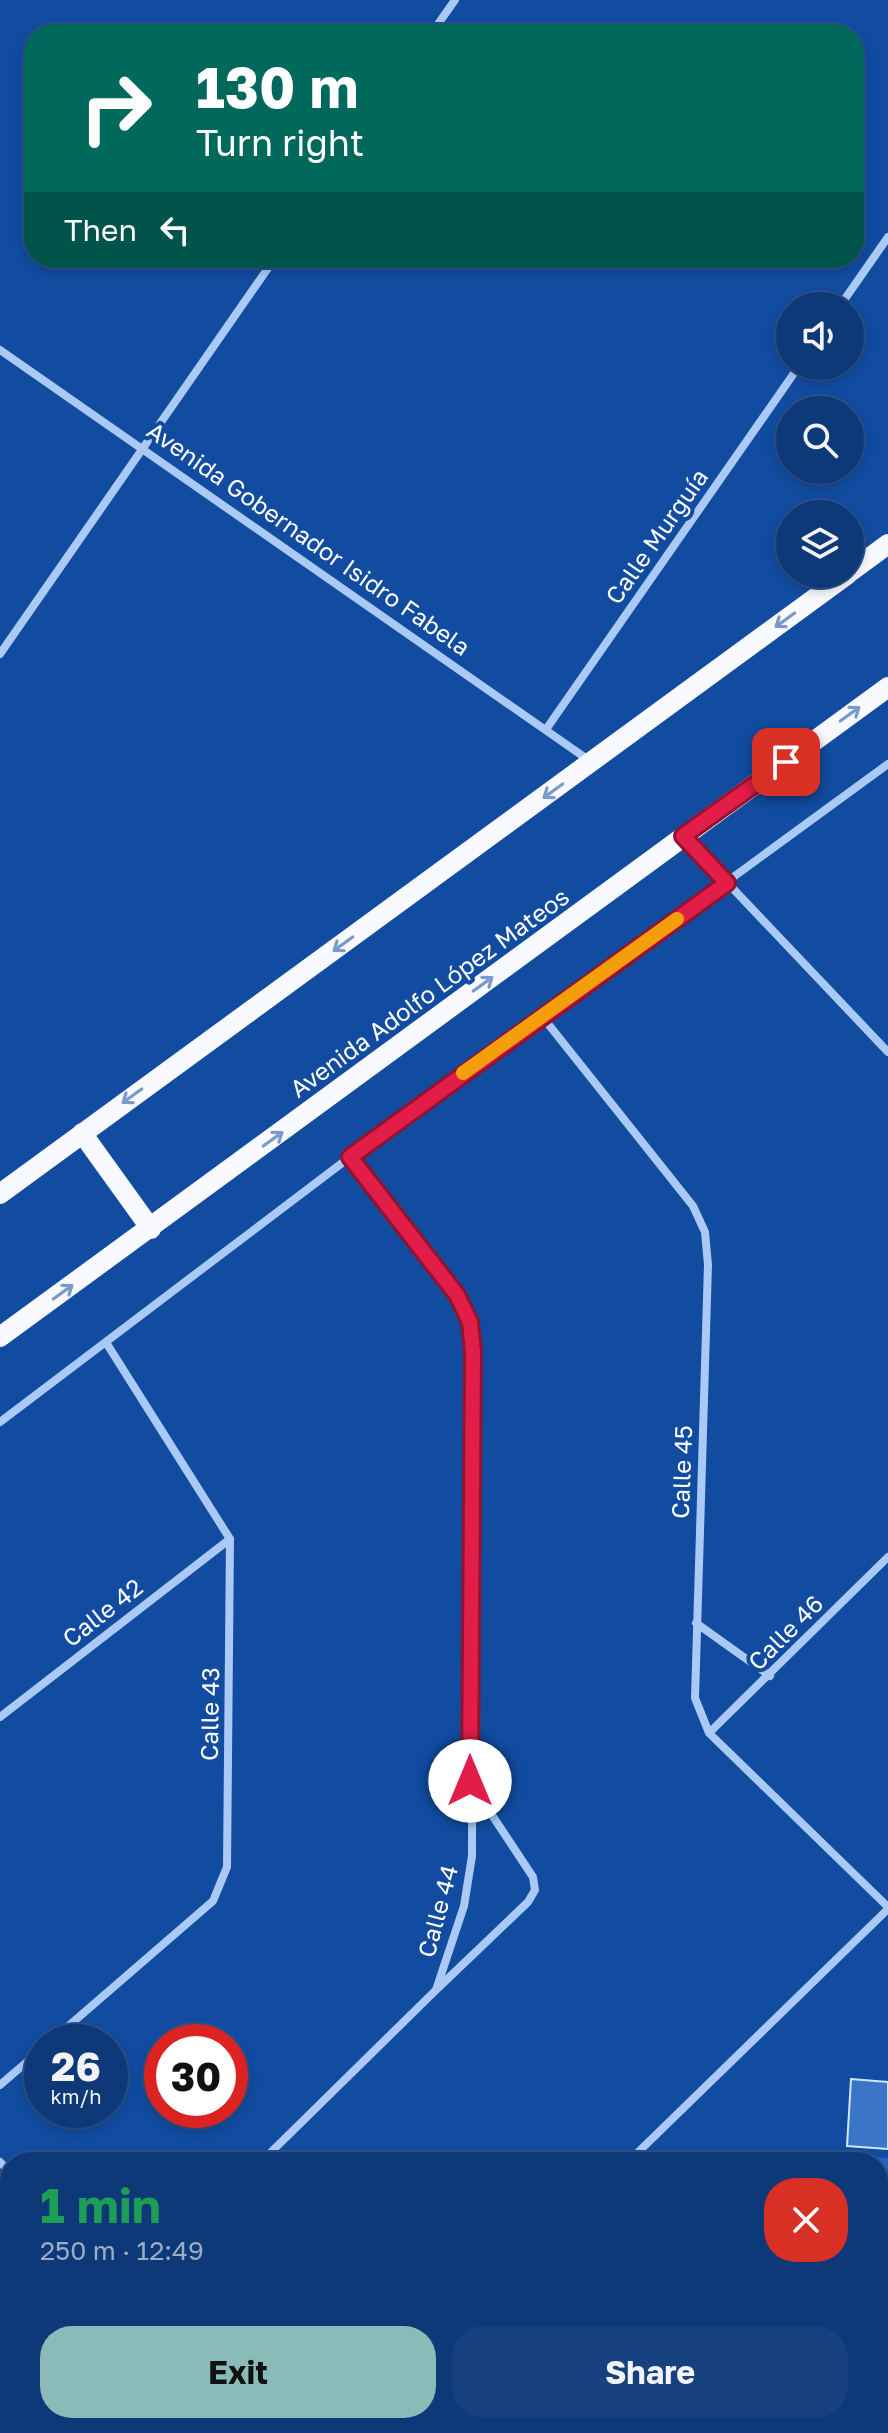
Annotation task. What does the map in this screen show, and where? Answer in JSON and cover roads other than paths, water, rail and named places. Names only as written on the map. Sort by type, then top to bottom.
[{"type":"main road","points":[[864,562],[888,544]]},
{"type":"main road","points":[[0,1194],[829,588]]},
{"type":"main road","name":"Avenida Adolfo López Mateos","points":[[0,1337],[888,687]]},
{"type":"main road","points":[[82,1133],[151,1229]]},
{"type":"street","points":[[438,24],[455,0]]},
{"type":"street","points":[[850,292],[888,237]]},
{"type":"street","points":[[0,654],[268,268]]},
{"type":"street","name":"Avenida Gobernador Isidro Fabela","points":[[0,350],[143,446],[547,728],[592,763]]},
{"type":"street","name":"Calle Murguía","points":[[547,728],[789,380]]},
{"type":"street","points":[[0,1422],[541,1015],[888,764]]},
{"type":"street","points":[[683,836],[888,1052]]},
{"type":"street","name":"Calle 45","points":[[541,1015],[693,1206],[705,1232],[708,1265],[695,1698],[709,1733],[888,1908]]},
{"type":"street","name":"Calle 44","points":[[271,2152],[436,1990],[464,1906],[472,1856],[473,1368],[470,1322],[457,1295],[350,1157]]},
{"type":"street","points":[[107,1344],[230,1539]]},
{"type":"street","name":"Calle 42","points":[[0,1717],[230,1539]]},
{"type":"street","name":"Calle 43","points":[[71,2024],[202,1912],[222,1886],[227,1851],[230,1539]]},
{"type":"street","name":"Calle 46","points":[[709,1733],[888,1557]]},
{"type":"street","points":[[696,1623],[770,1676]]},
{"type":"street","points":[[436,1990],[528,1902],[535,1890],[533,1877],[470,1781]]},
{"type":"street","points":[[638,2152],[888,1908]]},
{"type":"street","points":[[0,2085],[24,2064]]}]
